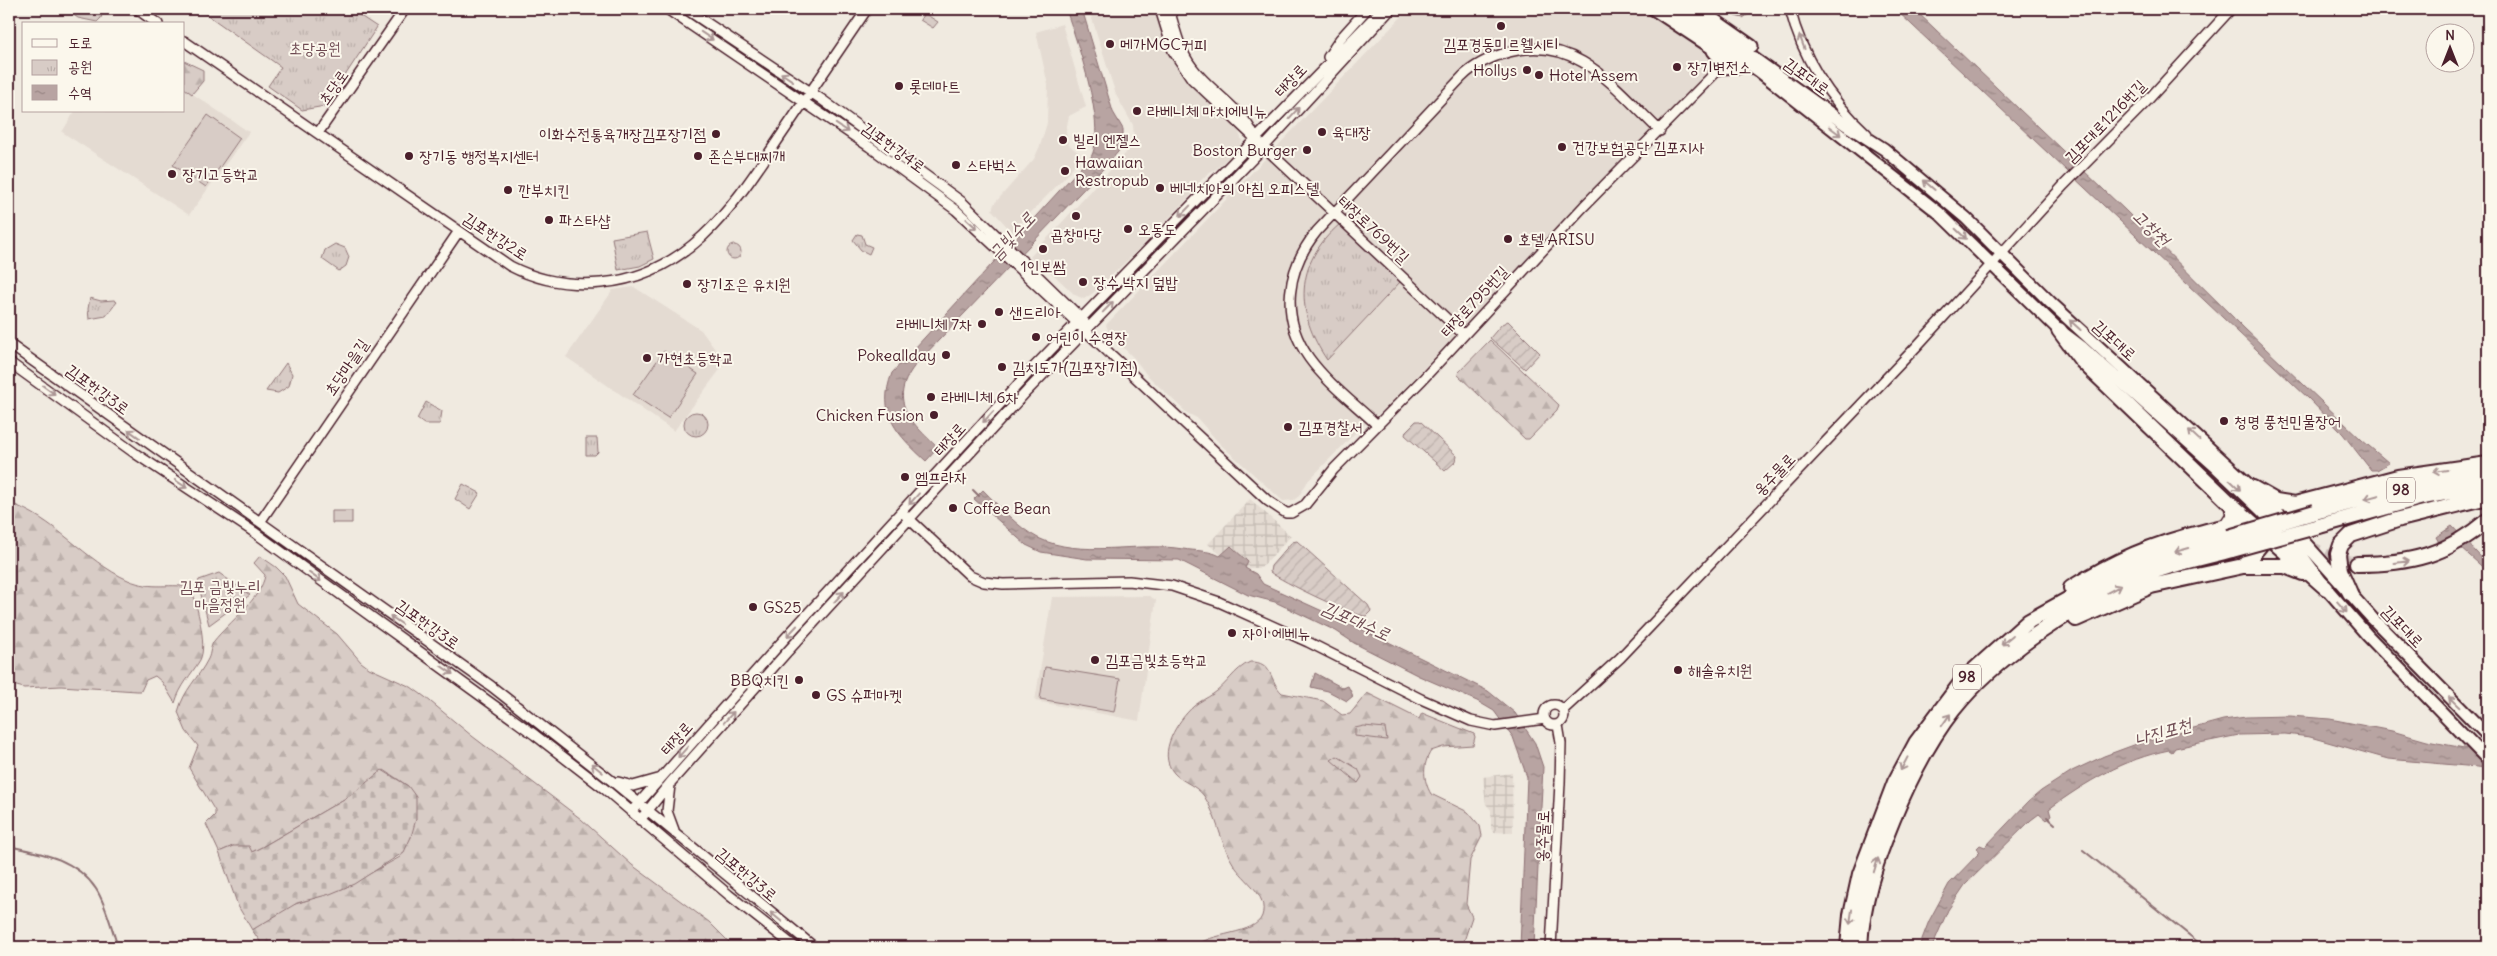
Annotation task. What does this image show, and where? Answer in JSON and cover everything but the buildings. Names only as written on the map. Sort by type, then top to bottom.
[{"type":"highway","points":[[2059,330],[2082,361],[2235,503],[2266,537],[2326,588]]},
{"type":"highway","points":[[2292,544],[2292,518],[2313,514],[2398,477],[2488,464]]},
{"type":"highway","name":"98","points":[[1848,947],[1851,915],[1860,874],[1885,804],[1904,763],[1929,724],[1964,679],[2030,621],[2127,569],[2162,555],[2379,495],[2488,473]]},
{"type":"highway","name":"98","points":[[2313,514],[2414,500],[2488,485]]},
{"type":"highway","points":[[2253,488],[2276,501],[2295,504],[2313,514]]},
{"type":"highway","points":[[2350,593],[2340,570],[2338,554],[2341,545],[2351,536],[2400,519],[2488,498]]},
{"type":"highway","points":[[2229,538],[2235,503]]},
{"type":"highway","points":[[2243,566],[2254,555],[2266,537],[2272,521],[2272,506]]},
{"type":"highway","points":[[2357,564],[2386,564],[2411,561],[2445,550],[2471,534],[2488,520]]},
{"type":"highway","points":[[2229,538],[2241,528],[2253,537],[2254,555]]},
{"type":"highway","name":"98","points":[[1860,947],[1867,898],[1874,868],[1915,769],[1929,744],[1959,703],[1978,683],[2030,641],[2076,610],[2130,580],[2229,538]]},
{"type":"highway","points":[[2030,641],[2132,593],[2170,582],[2243,566],[2285,566],[2297,570],[2326,588]]},
{"type":"main road","name":"김포대로","points":[[1653,9],[1711,49],[1813,114]]},
{"type":"main road","name":"김포대로","points":[[1669,9],[1759,71],[1938,212],[2059,330],[2083,348],[2217,468],[2272,521],[2326,588],[2380,649],[2488,760]]},
{"type":"main road","name":"김포대로","points":[[1685,9],[1845,124],[1884,149],[1966,218],[2002,255],[2272,506],[2350,593],[2428,676],[2488,736]]},
{"type":"main road","name":"김포대로","points":[[1699,9],[1858,125]]},
{"type":"main road","points":[[1711,49],[1718,57],[1720,68],[1742,67]]},
{"type":"street","points":[[136,9],[155,22]]},
{"type":"street","name":"초당로","points":[[317,133],[402,9]]},
{"type":"street","name":"초당로","points":[[317,133],[405,9]]},
{"type":"street","name":"김포한강4로","points":[[667,9],[803,102],[991,235]]},
{"type":"street","name":"김포한강4로","points":[[686,9],[810,92],[962,202],[991,235],[1087,328]]},
{"type":"street","name":"김포한강2로","points":[[185,42],[459,230],[487,252],[518,270],[558,283],[584,285],[614,282],[648,273],[682,255],[717,222],[752,178],[867,9]]},
{"type":"street","points":[[1160,9],[1173,51],[1186,72],[1255,138]]},
{"type":"street","points":[[1169,9],[1182,49],[1191,66],[1248,122],[1255,138]]},
{"type":"street","points":[[1321,76],[1340,39],[1367,9]]},
{"type":"street","name":"태장로","points":[[640,820],[670,782],[1087,328],[1264,147],[1321,76],[1382,9]]},
{"type":"street","name":"태장로","points":[[632,812],[660,778],[1079,321],[1255,138],[1391,9]]},
{"type":"street","points":[[1321,76],[1354,56],[1399,9]]},
{"type":"street","points":[[1790,9],[1809,62],[1830,92],[1858,125],[1884,149]]},
{"type":"street","name":"김포대로1216번길","points":[[2002,255],[2086,161],[2147,101],[2232,9]]},
{"type":"street","points":[[1377,425],[1310,359],[1294,324],[1290,296],[1294,269],[1306,245],[1334,212],[1471,68],[1490,58],[1516,50],[1548,49],[1565,52],[1602,76],[1660,131]]},
{"type":"street","name":"태장로795번길","points":[[1087,328],[1280,505],[1290,507],[1300,501],[1321,478],[1334,469],[1423,379],[1584,206],[1720,68]]},
{"type":"street","name":"태장로769번길","points":[[1255,138],[1463,334]]},
{"type":"street","name":"초당마을길","points":[[260,522],[459,230]]},
{"type":"street","name":"옹주물로","points":[[1563,710],[1582,695],[1626,652],[2002,255]]},
{"type":"street","name":"김포한강3로","points":[[9,344],[491,686],[612,780],[814,947]]},
{"type":"street","name":"김포한강3로","points":[[9,362],[136,454],[254,532],[476,691],[632,812],[795,947]]},
{"type":"street","points":[[903,512],[965,572],[984,582],[1003,584],[1144,581],[1172,586],[1219,602],[1308,642],[1448,712],[1471,721],[1495,726],[1527,723],[1544,719]]},
{"type":"street","points":[[1557,705],[1563,710],[1564,718],[1558,725],[1549,724],[1544,719],[1544,713],[1550,706],[1557,705]]},
{"type":"street","name":"옹주물로","points":[[1551,947],[1560,783],[1561,743],[1558,725]]},
{"type":"street","points":[[612,780],[633,786],[646,784],[660,778]]},
{"type":"street","points":[[670,782],[667,811],[675,833]]},
{"type":"shaded area","points":[[1089,9],[1155,9],[1166,46],[1180,73],[1238,129],[1242,141],[1240,147],[1216,169],[1208,173],[1190,196],[1133,255],[1093,293],[1084,299],[1075,295],[1055,276],[1030,257],[1126,153],[1134,138],[1133,125],[1116,95]]},
{"type":"shaded area","points":[[1409,9],[1646,9],[1712,55],[1714,68],[1667,119],[1644,136],[1407,386],[1381,412],[1360,428],[1308,481],[1299,496],[1294,500],[1283,501],[1220,444],[1197,418],[1187,413],[1146,374],[1134,358],[1110,335],[1106,325]]},
{"type":"shaded area","points":[[1062,24],[1086,107],[1069,116],[1066,130],[1068,144],[1080,154],[1070,172],[1012,232],[992,210],[994,204],[1034,159],[1040,146],[1047,123],[1048,85],[1036,32]]},
{"type":"shaded area","name":"장기고등학교","points":[[185,89],[249,132],[189,215],[62,132],[74,112],[185,112]]},
{"type":"shaded area","name":"가현초등학교","points":[[634,287],[701,330],[717,352],[728,359],[674,431],[566,357],[613,290]]},
{"type":"shaded area","points":[[1250,499],[1291,536],[1261,568],[1245,568],[1232,546],[1221,555],[1208,544]]},
{"type":"shaded area","name":"김포금빛초등학교","points":[[1149,596],[1156,600],[1139,721],[1035,701],[1052,597]]},
{"type":"shaded area","points":[[1512,773],[1513,833],[1494,832],[1491,829],[1491,810],[1486,804],[1483,777]]},
{"type":"green space","points":[[65,9],[101,9],[103,12],[97,22],[78,18]]},
{"type":"green space","name":"초당공원","points":[[199,9],[350,9],[377,27],[325,106],[302,110],[268,86],[281,67]]},
{"type":"green space","points":[[924,13],[938,22],[933,28],[920,20]]},
{"type":"green space","points":[[185,61],[203,70],[203,81],[192,94],[185,89]]},
{"type":"green space","points":[[208,115],[240,138],[206,187],[173,165]]},
{"type":"green space","points":[[1340,224],[1401,281],[1327,360],[1316,342],[1309,324],[1305,307],[1304,289],[1307,272],[1314,255],[1325,239]]},
{"type":"green space","points":[[647,232],[654,259],[640,266],[618,270],[612,238]]},
{"type":"green space","points":[[857,234],[862,235],[865,244],[872,247],[869,254],[861,250],[853,240]]},
{"type":"green space","points":[[335,244],[345,248],[349,257],[346,266],[339,271],[322,259],[325,250]]},
{"type":"green space","points":[[731,245],[737,245],[741,252],[737,259],[731,259],[727,255],[727,249]]},
{"type":"green space","points":[[90,298],[101,301],[114,300],[117,302],[106,316],[89,319]]},
{"type":"green space","points":[[1508,321],[1540,353],[1525,369],[1490,338],[1502,324]]},
{"type":"green space","points":[[1490,340],[1559,405],[1557,410],[1529,439],[1525,439],[1457,374]]},
{"type":"green space","points":[[664,351],[698,374],[668,418],[633,395]]},
{"type":"green space","points":[[286,363],[292,374],[289,386],[278,393],[266,391]]},
{"type":"green space","points":[[426,402],[442,411],[440,424],[424,424],[417,419]]},
{"type":"green space","points":[[696,412],[701,413],[707,419],[707,429],[701,435],[696,436],[691,435],[685,429],[684,424],[685,419],[691,413]]},
{"type":"green space","points":[[1416,421],[1420,421],[1457,456],[1456,461],[1445,471],[1405,435],[1406,431]]},
{"type":"green space","points":[[586,438],[597,438],[598,452],[595,455],[586,455]]},
{"type":"green space","points":[[463,484],[480,493],[470,509],[455,499]]},
{"type":"green space","points":[[9,503],[41,518],[112,572],[128,580],[154,586],[185,586],[192,588],[202,635],[202,653],[200,660],[183,686],[175,703],[162,682],[155,676],[146,680],[141,691],[61,686],[24,688],[9,684]]},
{"type":"green space","points":[[332,511],[352,511],[352,523],[332,523]]},
{"type":"green space","points":[[1297,541],[1368,605],[1371,611],[1366,616],[1348,611],[1318,598],[1270,572],[1271,566],[1292,542]]},
{"type":"green space","points":[[260,556],[285,576],[298,604],[337,634],[361,662],[369,668],[411,687],[425,697],[472,736],[581,819],[632,865],[709,922],[734,947],[264,947],[252,930],[289,906],[342,889],[400,857],[411,837],[408,786],[384,770],[351,795],[252,852],[233,846],[219,852],[206,824],[215,815],[215,811],[189,768],[198,746],[186,731],[178,712],[187,690],[208,659],[214,641],[244,610],[263,584],[265,575],[254,563]]},
{"type":"green space","name":"김포 금빛누리 마을정원","points":[[219,573],[250,595],[209,625],[198,583],[199,580]]},
{"type":"green space","points":[[1250,662],[1267,668],[1282,693],[1323,701],[1342,715],[1350,714],[1367,693],[1419,719],[1422,713],[1474,734],[1473,745],[1443,747],[1431,751],[1425,767],[1426,783],[1431,794],[1468,812],[1480,826],[1482,836],[1470,860],[1466,904],[1472,917],[1462,947],[1195,947],[1210,939],[1251,927],[1262,916],[1263,908],[1259,895],[1238,871],[1229,857],[1213,813],[1204,796],[1177,776],[1169,765],[1168,747],[1176,728],[1188,712],[1196,704],[1218,690],[1239,669]]},
{"type":"green space","points":[[1045,667],[1120,679],[1114,712],[1040,699]]},
{"type":"green space","points":[[1364,726],[1385,728],[1387,740],[1355,736],[1355,728]]},
{"type":"green space","points":[[1337,756],[1358,769],[1362,777],[1358,783],[1331,760]]},
{"type":"green space","points":[[382,770],[408,786],[416,797],[416,819],[404,852],[354,884],[330,894],[297,903],[252,930],[238,906],[219,852],[233,846],[249,846],[252,852],[262,847],[351,795]]},
{"type":"water","points":[[1066,9],[1082,9],[1113,112],[1123,129],[1123,140],[1118,152],[1101,171],[917,363],[908,376],[903,388],[905,409],[919,429],[938,448],[926,461],[892,423],[888,412],[887,400],[892,373],[1091,157],[1096,139],[1091,92]]},
{"type":"water","points":[[1734,9],[1756,9],[1743,18],[1735,16]]},
{"type":"water","points":[[1895,9],[1914,9],[2125,210],[2245,329],[2362,440],[2389,463],[2377,470],[2371,470],[2343,434],[2308,398]]},
{"type":"water","points":[[983,490],[1023,528],[1038,538],[1055,544],[1091,549],[1165,547],[1207,552],[1220,556],[1231,546],[1248,562],[1245,568],[1256,574],[1263,584],[1364,630],[1488,691],[1515,713],[1535,743],[1543,767],[1534,947],[1520,947],[1527,777],[1513,737],[1494,711],[1477,701],[1419,676],[1354,643],[1336,631],[1275,602],[1248,595],[1179,560],[1087,559],[1041,552],[1026,545],[974,499]]},
{"type":"water","points":[[2452,526],[2488,565],[2488,572],[2460,547],[2440,544],[2436,537]]},
{"type":"water","points":[[1315,673],[1343,688],[1348,686],[1353,696],[1347,701],[1328,691],[1311,687]]},
{"type":"water","points":[[2290,716],[2330,719],[2392,731],[2427,741],[2464,748],[2488,749],[2488,768],[2388,759],[2310,737],[2285,734],[2239,735],[2175,748],[2172,752],[2169,750],[2136,759],[2106,773],[2077,790],[2049,809],[2051,816],[2046,820],[2039,814],[2031,820],[1965,885],[1948,910],[1932,947],[1919,947],[1929,921],[1949,884],[1980,852],[1977,848],[1980,845],[1985,847],[2028,802],[2041,791],[2072,771],[2104,756],[2142,742],[2223,720],[2246,717]]},
{"type":"waterway","name":"김포대수로","points":[[973,490],[979,496]]},
{"type":"waterway","points":[[2047,817],[2055,824]]},
{"type":"waterway","points":[[9,846],[34,851],[57,859],[79,871],[88,879],[103,902],[118,947]]},
{"type":"waterway","points":[[2083,850],[2204,947]]},
{"type":"tunnel","points":[[2239,502],[2275,527]]},
{"type":"tunnel","points":[[2306,546],[2335,560],[2357,564]]},
{"type":"place","name":"김포경동미르웰시티","points":[[1501,26]]},
{"type":"place","name":"메가MGC커피","points":[[1110,44]]},
{"type":"place","name":"장기변전소","points":[[1677,67]]},
{"type":"place","name":"Hollys","points":[[1527,70]]},
{"type":"place","name":"Hotel Assem","points":[[1539,75]]},
{"type":"place","name":"롯데마트","points":[[899,86]]},
{"type":"place","name":"라베니체 마치에비뉴","points":[[1137,111]]},
{"type":"place","name":"육대장","points":[[1322,132]]},
{"type":"place","name":"이화수전통육개장김포장기점","points":[[716,134]]},
{"type":"place","name":"빌리 엔젤스","points":[[1063,140]]},
{"type":"place","name":"건강보험공단 김포지사","points":[[1562,147]]},
{"type":"place","name":"Boston Burger","points":[[1307,150]]},
{"type":"place","name":"장기동 행정복지센터","points":[[409,156]]},
{"type":"place","name":"존슨부대찌개","points":[[698,156]]},
{"type":"place","name":"스타벅스","points":[[956,165]]},
{"type":"place","name":"Hawaiian Restropub","points":[[1065,171]]},
{"type":"place","name":"장기고등학교","points":[[172,174]]},
{"type":"place","name":"베네치아의 아침 오피스텔","points":[[1160,188]]},
{"type":"place","name":"깐부치킨","points":[[508,190]]},
{"type":"place","name":"곱창마당","points":[[1076,216]]},
{"type":"place","name":"파스타샵","points":[[549,220]]},
{"type":"place","name":"오동도","points":[[1128,229]]},
{"type":"place","name":"호텔 ARISU","points":[[1508,239]]},
{"type":"place","name":"1인보쌈","points":[[1043,249]]},
{"type":"place","name":"장수 낙지 덮밥","points":[[1083,282]]},
{"type":"place","name":"장기조은 유치원","points":[[687,284]]},
{"type":"place","name":"샌드리아","points":[[999,312]]},
{"type":"place","name":"라베니체 7차","points":[[982,324]]},
{"type":"place","name":"어린이 수영장","points":[[1036,337]]},
{"type":"place","name":"Pokeallday","points":[[946,355]]},
{"type":"place","name":"가현초등학교","points":[[647,358]]},
{"type":"place","name":"김치도가(김포장기점)","points":[[1002,367]]},
{"type":"place","name":"라베니체 6차","points":[[931,397]]},
{"type":"place","name":"Chicken Fusion","points":[[934,415]]},
{"type":"place","name":"청명 풍천민물장어","points":[[2224,421]]},
{"type":"place","name":"김포경찰서","points":[[1288,427]]},
{"type":"place","name":"엠프라자","points":[[905,477]]},
{"type":"place","name":"Coffee Bean","points":[[953,508]]},
{"type":"place","name":"GS25","points":[[753,607]]},
{"type":"place","name":"자이 에베뉴","points":[[1232,633]]},
{"type":"place","name":"김포금빛초등학교","points":[[1095,660]]},
{"type":"place","name":"해솔유치원","points":[[1678,670]]},
{"type":"place","name":"BBQ치킨","points":[[799,680]]},
{"type":"place","name":"GS 슈퍼마켓","points":[[816,695]]},
{"type":"water label","name":"고창천","points":[[2151,228]]},
{"type":"water label","name":"금빛수로","points":[[1012,236]]},
{"type":"water label","name":"나진포천","points":[[2163,732]]}]
